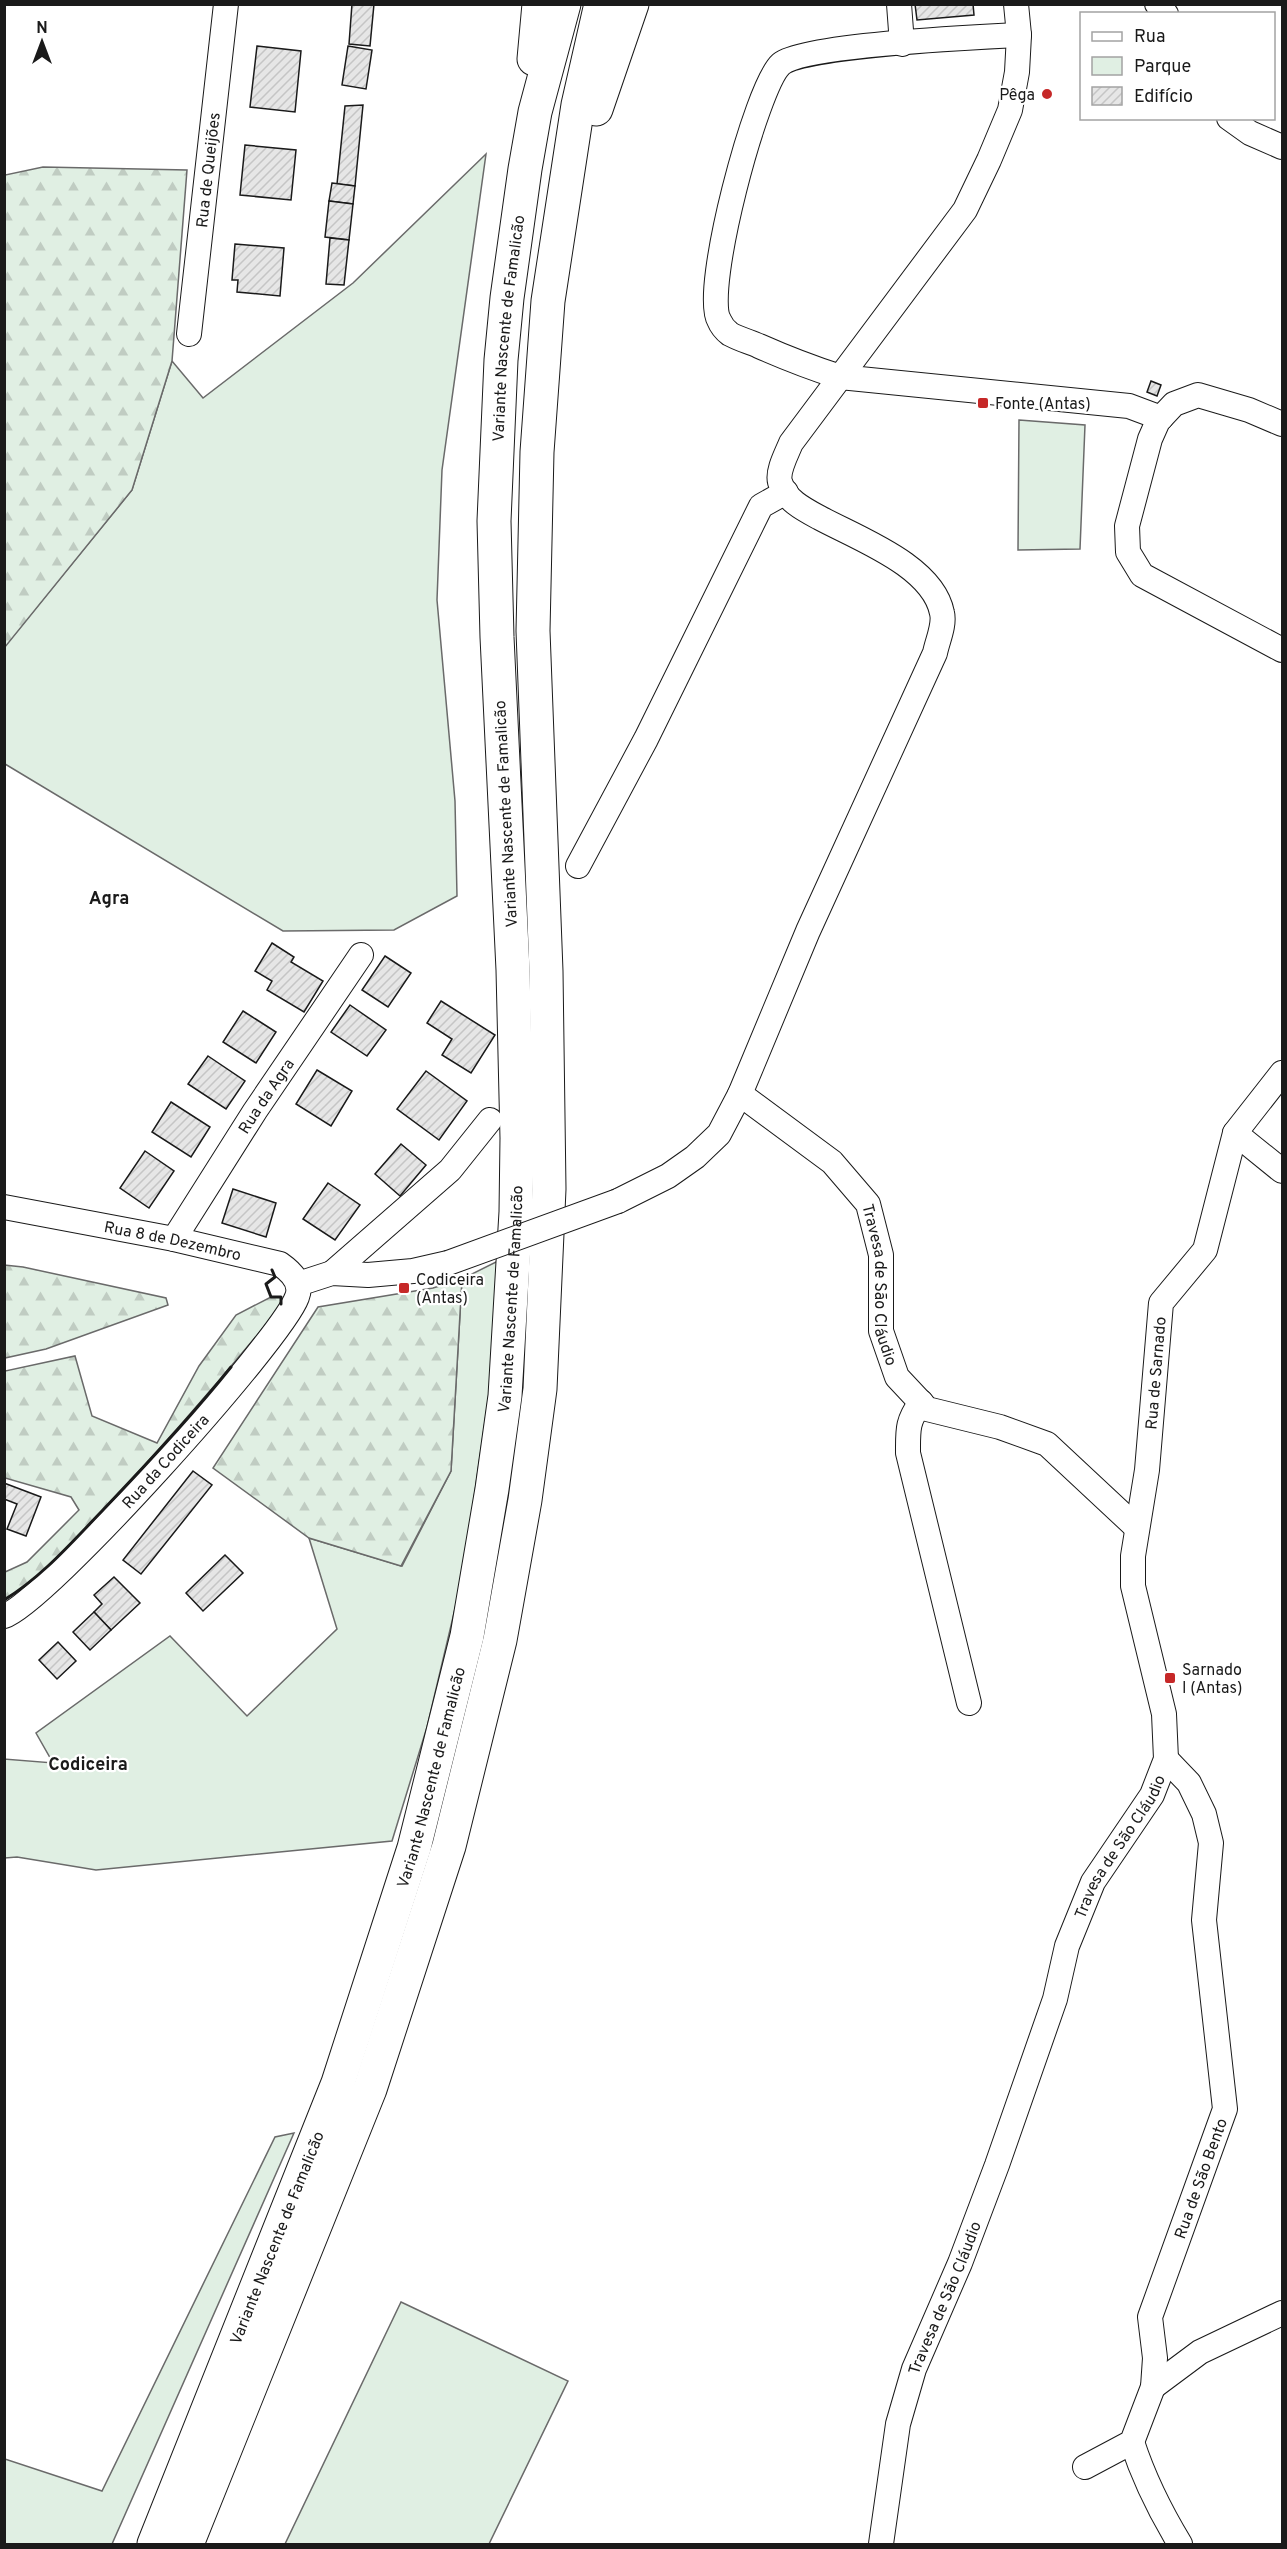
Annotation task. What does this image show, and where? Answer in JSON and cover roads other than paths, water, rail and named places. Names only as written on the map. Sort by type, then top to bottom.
[{"type":"highway","points":[[535,112],[534,64],[539,4]]},
{"type":"highway","name":"Variante Nascente de Famalicão","points":[[154,2544],[338,2083],[410,1860],[467,1636],[492,1489],[506,1396],[516,1212],[517,1138],[517,1070],[499,696],[494,521],[501,360],[525,169],[535,112],[564,4]]},
{"type":"highway","name":"Variante Nascente de Famalicão","points":[[187,2544],[357,2123],[449,1846],[500,1640],[525,1500],[540,1389],[549,1189],[546,971],[533,631],[537,452],[548,301],[578,105],[601,4]]},
{"type":"highway","points":[[561,216],[632,4]]},
{"type":"street","name":"Rua de Queijões","points":[[189,334],[226,4]]},
{"type":"street","points":[[899,4],[902,44]]},
{"type":"street","points":[[298,1284],[332,1273],[368,1275],[413,1271],[448,1263],[618,1201],[668,1176],[695,1157],[719,1134],[740,1094],[808,931],[935,653],[943,616],[938,598],[928,584],[901,561],[799,507],[779,480],[791,443],[965,210],[1010,110],[1017,72],[1019,35],[1016,4]]},
{"type":"street","points":[[1019,35],[804,54],[782,64],[770,80],[748,143],[725,228],[715,302],[717,318],[728,333],[801,364],[840,377],[1129,406],[1161,418]]},
{"type":"street","points":[[1232,120],[1250,133],[1282,147]]},
{"type":"street","points":[[1282,424],[1249,410],[1198,395],[1174,404],[1161,418],[1150,439],[1127,526],[1128,552],[1142,575],[1282,650]]},
{"type":"street","points":[[578,866],[646,739],[761,506],[786,492]]},
{"type":"street","name":"Rua da Agra","points":[[174,1239],[255,1111],[361,955]]},
{"type":"street","name":"Rua de Sarnado","points":[[1137,1528],[1147,1470],[1161,1303],[1205,1250],[1235,1133],[1282,1073]]},
{"type":"street","name":"Travesa de São Cláudio","points":[[740,1094],[832,1161],[868,1204],[881,1256],[881,1331],[897,1377],[927,1409],[1000,1427],[1047,1444],[1137,1528],[1133,1556],[1133,1586],[1164,1714],[1166,1759],[1152,1795],[1093,1882],[1067,1946],[1055,1999],[997,2165],[960,2263],[914,2369],[898,2424],[881,2544]]},
{"type":"street","points":[[332,1273],[450,1170],[490,1120]]},
{"type":"street","points":[[1235,1133],[1282,1171]]},
{"type":"street","name":"Rua 8 de Dezembro","points":[[4,1207],[174,1239],[280,1264],[292,1273],[298,1284]]},
{"type":"street","name":"Rua da Codiceira","points":[[4,1616],[29,1601],[53,1579],[174,1452],[237,1380],[286,1316],[298,1296],[298,1284]]},
{"type":"street","points":[[921,1402],[910,1417],[908,1453],[969,1703]]},
{"type":"street","name":"Rua de São Bento","points":[[1132,2442],[1153,2387],[1155,2358],[1150,2317],[1225,2109],[1204,1920],[1211,1843],[1204,1814],[1189,1783],[1166,1759]]},
{"type":"street","points":[[1153,2387],[1200,2352],[1282,2313]]},
{"type":"street","points":[[1085,2467],[1132,2442],[1142,2473],[1158,2508],[1180,2544]]},
{"type":"place","name":"Pêga","points":[[1047,94]]},
{"type":"place","name":"Fonte (Antas)","points":[[983,403]]},
{"type":"place","name":"Codiceira (Antas)","points":[[404,1288]]},
{"type":"place","name":"Sarnado I (Antas)","points":[[1170,1678]]},
{"type":"district","name":"Agra","points":[[109,898]]},
{"type":"district","name":"Codiceira","points":[[88,1764]]}]
